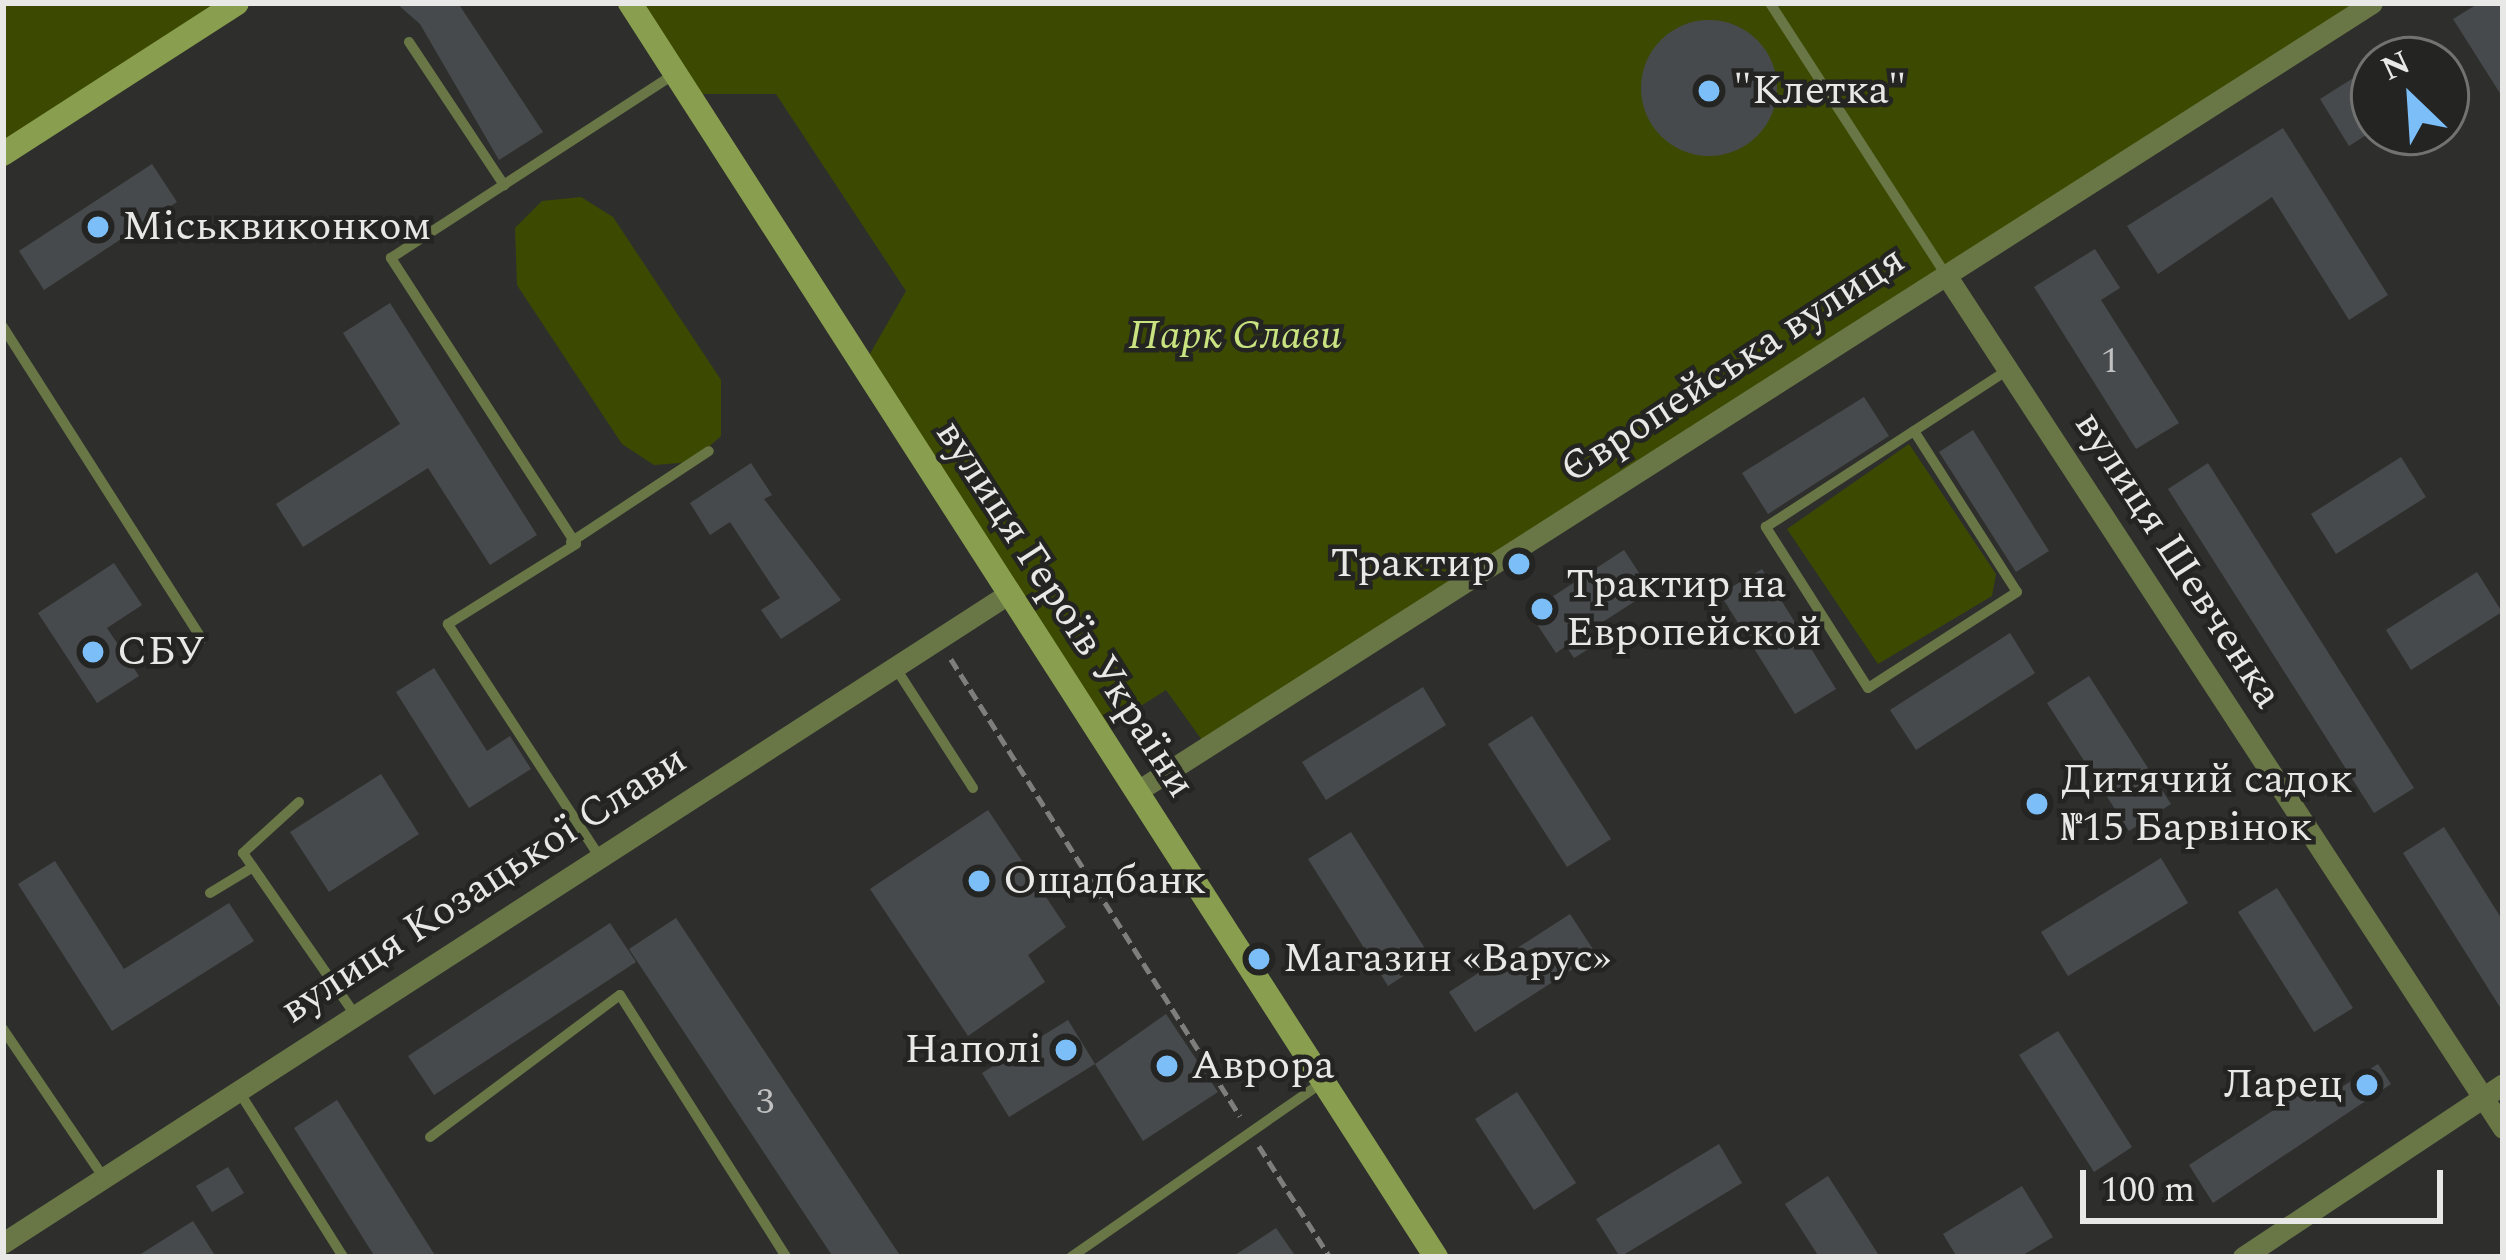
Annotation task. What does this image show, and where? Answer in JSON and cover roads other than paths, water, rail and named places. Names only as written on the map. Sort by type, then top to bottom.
[{"type":"street","points":[[3,154],[237,3]]},
{"type":"street","name":"вулиця Героїв України","points":[[630,3],[1436,1257]]},
{"type":"street","name":"Європейська вулиця","points":[[1136,792],[2372,3]]},
{"type":"street","name":"вулиця Шевченка","points":[[1946,275],[2503,1128]]},
{"type":"street","name":"вулиця Козацької Слави","points":[[3,1243],[1009,594]]},
{"type":"street","points":[[2243,1257],[2503,1084]]},
{"type":"lane","points":[[1770,3],[1946,275]]},
{"type":"lane","points":[[409,42],[504,185]]},
{"type":"lane","points":[[448,624],[576,544],[391,258],[675,74]]},
{"type":"lane","points":[[3,327],[202,639]]},
{"type":"lane","points":[[1914,431],[2018,592],[1868,688],[1766,527],[2008,370]]},
{"type":"lane","points":[[448,624],[709,451]]},
{"type":"lane","points":[[448,624],[599,856]]},
{"type":"lane","points":[[895,668],[973,788]]},
{"type":"lane","points":[[299,802],[243,854],[355,1015]]},
{"type":"lane","points":[[210,893],[253,867]]},
{"type":"lane","points":[[430,1138],[620,995],[786,1257]]},
{"type":"lane","points":[[3,1029],[104,1178]]},
{"type":"lane","points":[[1071,1257],[1323,1082]]},
{"type":"lane","points":[[238,1090],[343,1257]]},
{"type":"place","name":"\"Клетка\"","points":[[1709,91]]},
{"type":"place","name":"Міськвиконком","points":[[98,227]]},
{"type":"place","name":"Трактир","points":[[1519,564]]},
{"type":"place","name":"Трактир на Европейской","points":[[1542,609]]},
{"type":"place","name":"СБУ","points":[[93,652]]},
{"type":"place","name":"Дитячий садок №15 Барвінок","points":[[2037,804]]},
{"type":"place","name":"Ощадбанк","points":[[979,881]]},
{"type":"place","name":"Магазин «Варус»","points":[[1259,959]]},
{"type":"place","name":"Наполі","points":[[1066,1050]]},
{"type":"place","name":"Аврора","points":[[1167,1066]]},
{"type":"place","name":"Ларец","points":[[2367,1085]]},
{"type":"park label","name":"Парк Слави","points":[[1235,336]]}]
